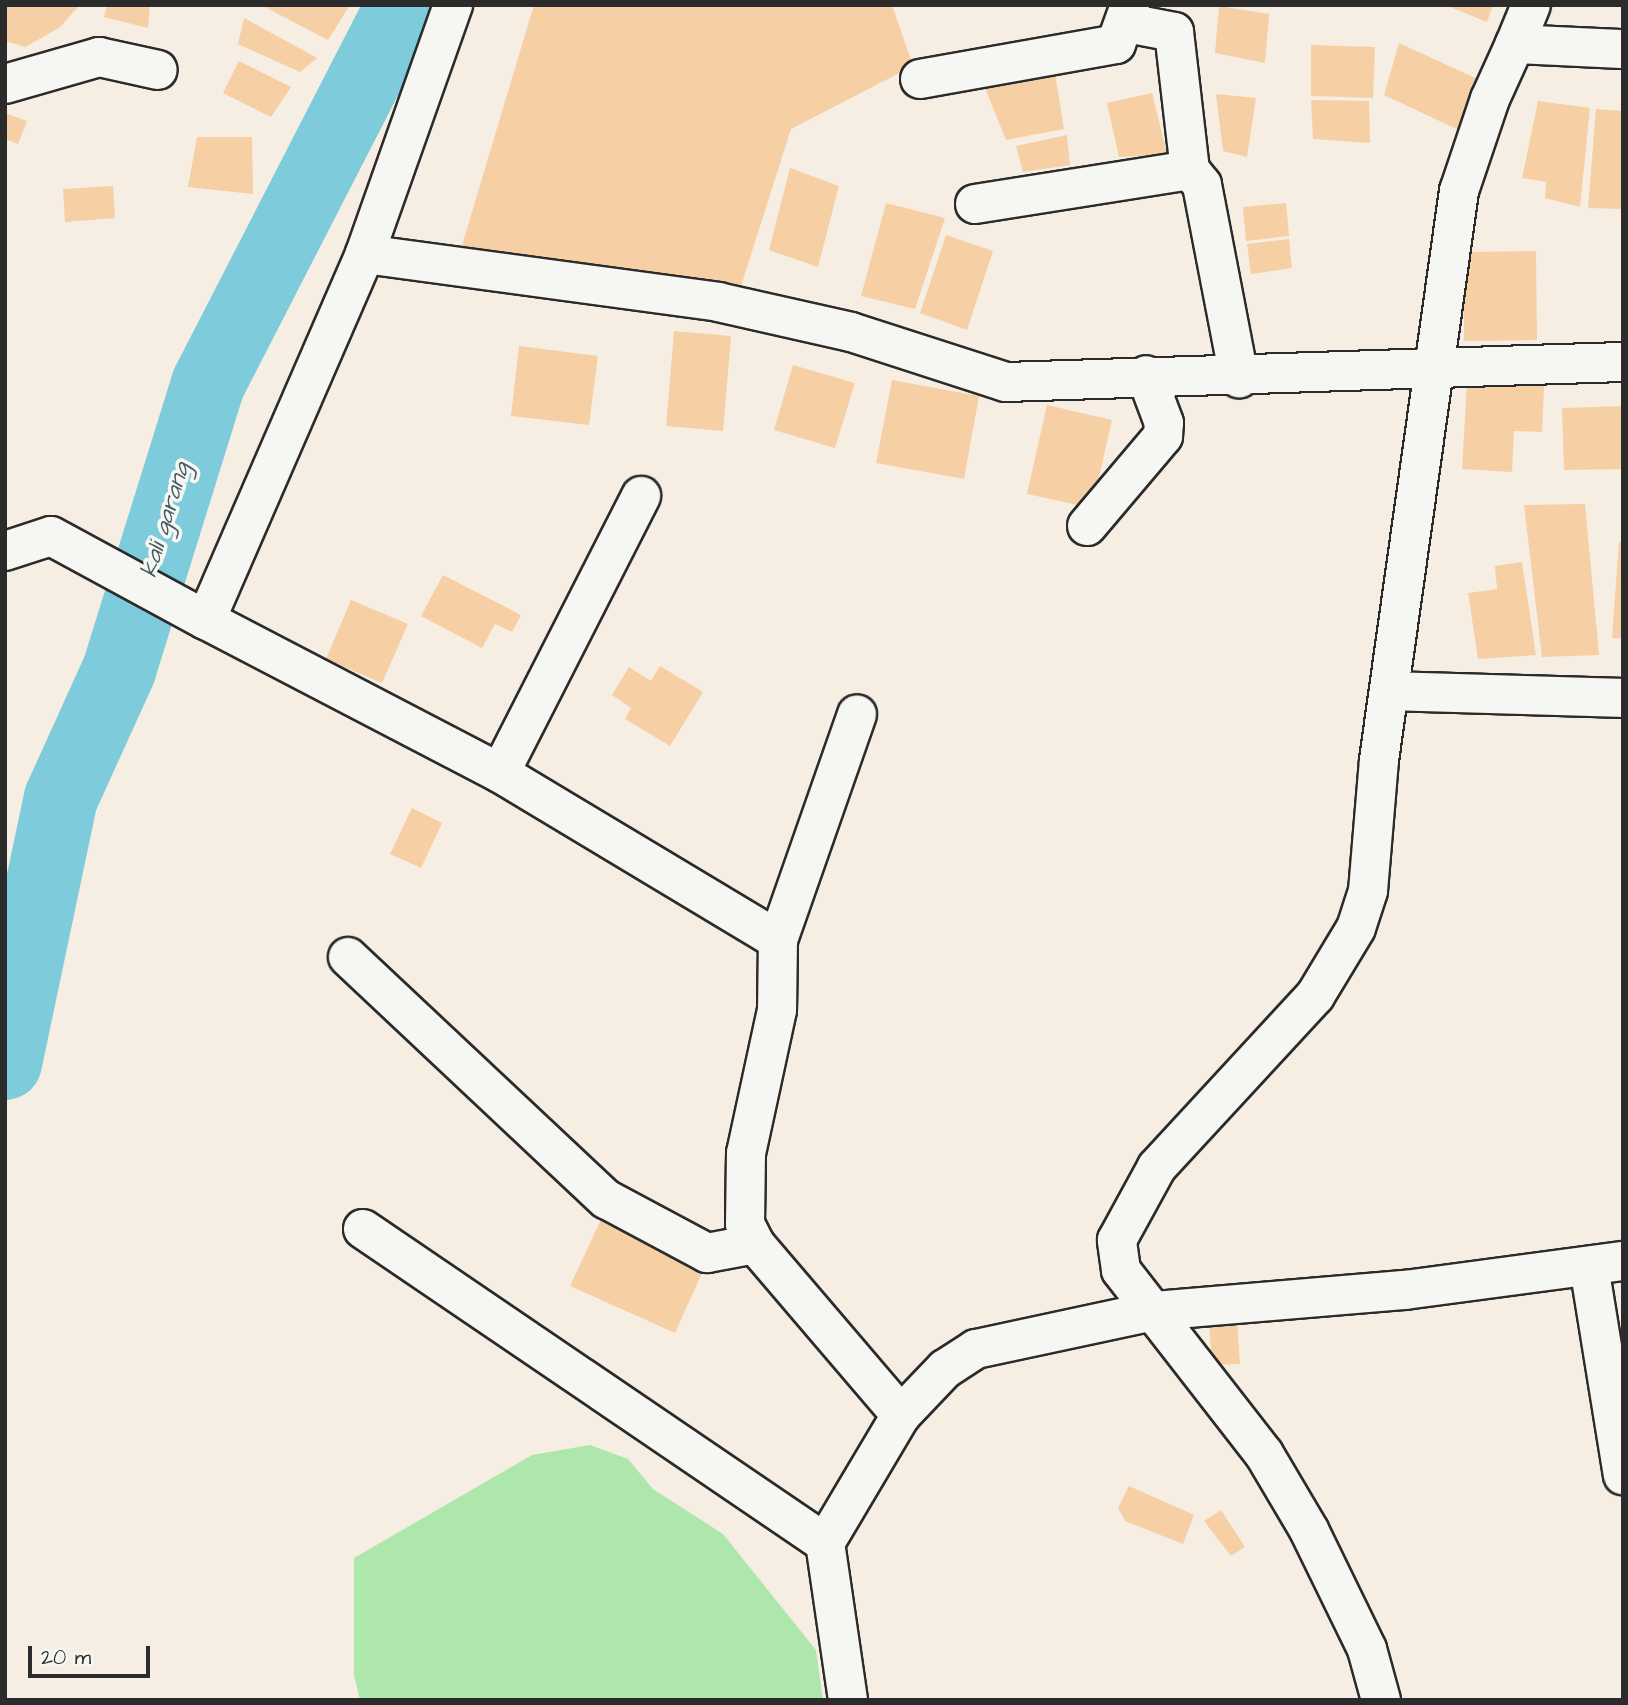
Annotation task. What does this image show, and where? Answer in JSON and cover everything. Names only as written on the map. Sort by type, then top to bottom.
[{"type":"street","points":[[191,612],[365,254],[453,5]]},
{"type":"street","points":[[1381,1700],[1367,1649],[1309,1530],[1264,1454],[1121,1270],[1117,1240],[1157,1167],[1315,996],[1356,928],[1368,891],[1390,691],[1468,153],[1531,5]]},
{"type":"street","points":[[920,79],[1116,44],[1128,14],[1174,32],[1190,170],[1202,185],[1239,378]]},
{"type":"street","points":[[1514,44],[1623,48]]},
{"type":"street","points":[[5,84],[99,57],[158,70]]},
{"type":"street","points":[[975,204],[1190,170]]},
{"type":"street","points":[[365,254],[718,302],[851,332],[1006,382],[1146,375],[1239,378],[1436,363],[1623,362]]},
{"type":"street","points":[[1087,526],[1163,436],[1164,423],[1146,375]]},
{"type":"street","points":[[500,773],[640,496]]},
{"type":"street","points":[[5,551],[51,536],[500,773],[778,940]]},
{"type":"street","points":[[1390,691],[1623,698]]},
{"type":"street","points":[[857,714],[778,940],[777,1010],[742,1191],[755,1244],[901,1415]]},
{"type":"street","points":[[348,957],[606,1199],[707,1253],[755,1244]]},
{"type":"street","points":[[363,1229],[825,1544]]},
{"type":"street","points":[[848,1700],[825,1544],[901,1415],[945,1369],[976,1349],[1153,1311],[1354,1296],[1606,1264],[1623,1475]]},
{"type":"green space","points":[[590,1445],[628,1459],[653,1489],[723,1534],[816,1650],[823,1700],[360,1700],[354,1675],[354,1558],[532,1455]]},
{"type":"building","points":[[5,5],[80,5],[59,28],[25,47],[5,41]]},
{"type":"building","points":[[107,5],[150,5],[148,28],[104,17]]},
{"type":"building","points":[[261,5],[350,5],[328,40]]},
{"type":"building","points":[[534,5],[892,5],[913,66],[791,129],[741,286],[460,252]]},
{"type":"building","points":[[1445,5],[1493,5],[1487,22]]},
{"type":"building","points":[[1219,6],[1269,14],[1265,63],[1215,53]]},
{"type":"building","points":[[244,18],[317,58],[300,72],[238,44]]},
{"type":"building","points":[[1399,43],[1484,82],[1465,133],[1384,95]]},
{"type":"building","points":[[1311,45],[1375,47],[1373,98],[1311,96]]},
{"type":"building","points":[[239,61],[291,87],[271,117],[223,93]]},
{"type":"building","points":[[1053,62],[1064,129],[1006,140],[981,78]]},
{"type":"building","points":[[1152,93],[1167,154],[1119,157],[1107,103]]},
{"type":"building","points":[[1216,94],[1256,98],[1247,157],[1223,151]]},
{"type":"building","points":[[1311,100],[1369,101],[1370,143],[1313,139]]},
{"type":"building","points":[[1538,101],[1590,108],[1580,207],[1545,198],[1546,182],[1522,178]]},
{"type":"building","points":[[1596,109],[1623,111],[1623,209],[1588,208]]},
{"type":"building","points":[[5,113],[27,121],[18,144],[5,139]]},
{"type":"building","points":[[1067,135],[1070,165],[1023,172],[1016,146]]},
{"type":"building","points":[[197,137],[252,137],[253,194],[188,187]]},
{"type":"building","points":[[790,168],[839,186],[818,267],[769,250]]},
{"type":"building","points":[[113,186],[115,218],[65,222],[63,189]]},
{"type":"building","points":[[886,203],[945,218],[915,309],[861,296]]},
{"type":"building","points":[[1286,203],[1289,236],[1246,241],[1243,207]]},
{"type":"building","points":[[946,235],[993,251],[967,330],[920,313]]},
{"type":"building","points":[[1289,239],[1292,268],[1251,274],[1247,244]]},
{"type":"building","points":[[1536,251],[1537,340],[1464,341],[1464,252]]},
{"type":"building","points":[[674,331],[731,336],[723,431],[666,426]]},
{"type":"building","points":[[519,346],[598,356],[589,425],[511,416]]},
{"type":"building","points":[[793,365],[855,383],[835,448],[774,430]]},
{"type":"building","points":[[892,380],[979,396],[964,479],[876,463]]},
{"type":"building","points":[[1467,382],[1544,386],[1542,432],[1514,431],[1512,472],[1462,469]]},
{"type":"building","points":[[1047,405],[1112,420],[1092,508],[1027,494]]},
{"type":"building","points":[[1623,406],[1623,469],[1564,470],[1562,408]]},
{"type":"building","points":[[1585,504],[1599,655],[1542,657],[1524,505]]},
{"type":"building","points":[[1619,542],[1623,543],[1623,638],[1612,638]]},
{"type":"building","points":[[1522,562],[1536,655],[1478,659],[1468,593],[1497,589],[1495,566]]},
{"type":"building","points":[[443,575],[521,615],[512,632],[495,624],[482,648],[421,616]]},
{"type":"building","points":[[351,600],[408,624],[382,683],[326,659]]},
{"type":"building","points":[[660,666],[703,692],[670,746],[625,719],[631,708],[612,695],[629,667],[651,681]]},
{"type":"building","points":[[412,808],[442,823],[421,868],[390,854]]},
{"type":"building","points":[[603,1215],[707,1262],[675,1333],[570,1286]]},
{"type":"building","points":[[1237,1319],[1240,1364],[1212,1365],[1209,1321]]},
{"type":"building","points":[[1129,1486],[1194,1515],[1183,1544],[1125,1521],[1118,1508]]},
{"type":"building","points":[[1221,1510],[1245,1547],[1231,1556],[1204,1521]]},
{"type":"waterway","name":"kali garang","points":[[5,1063],[61,798],[119,670],[208,384],[403,5]]}]
